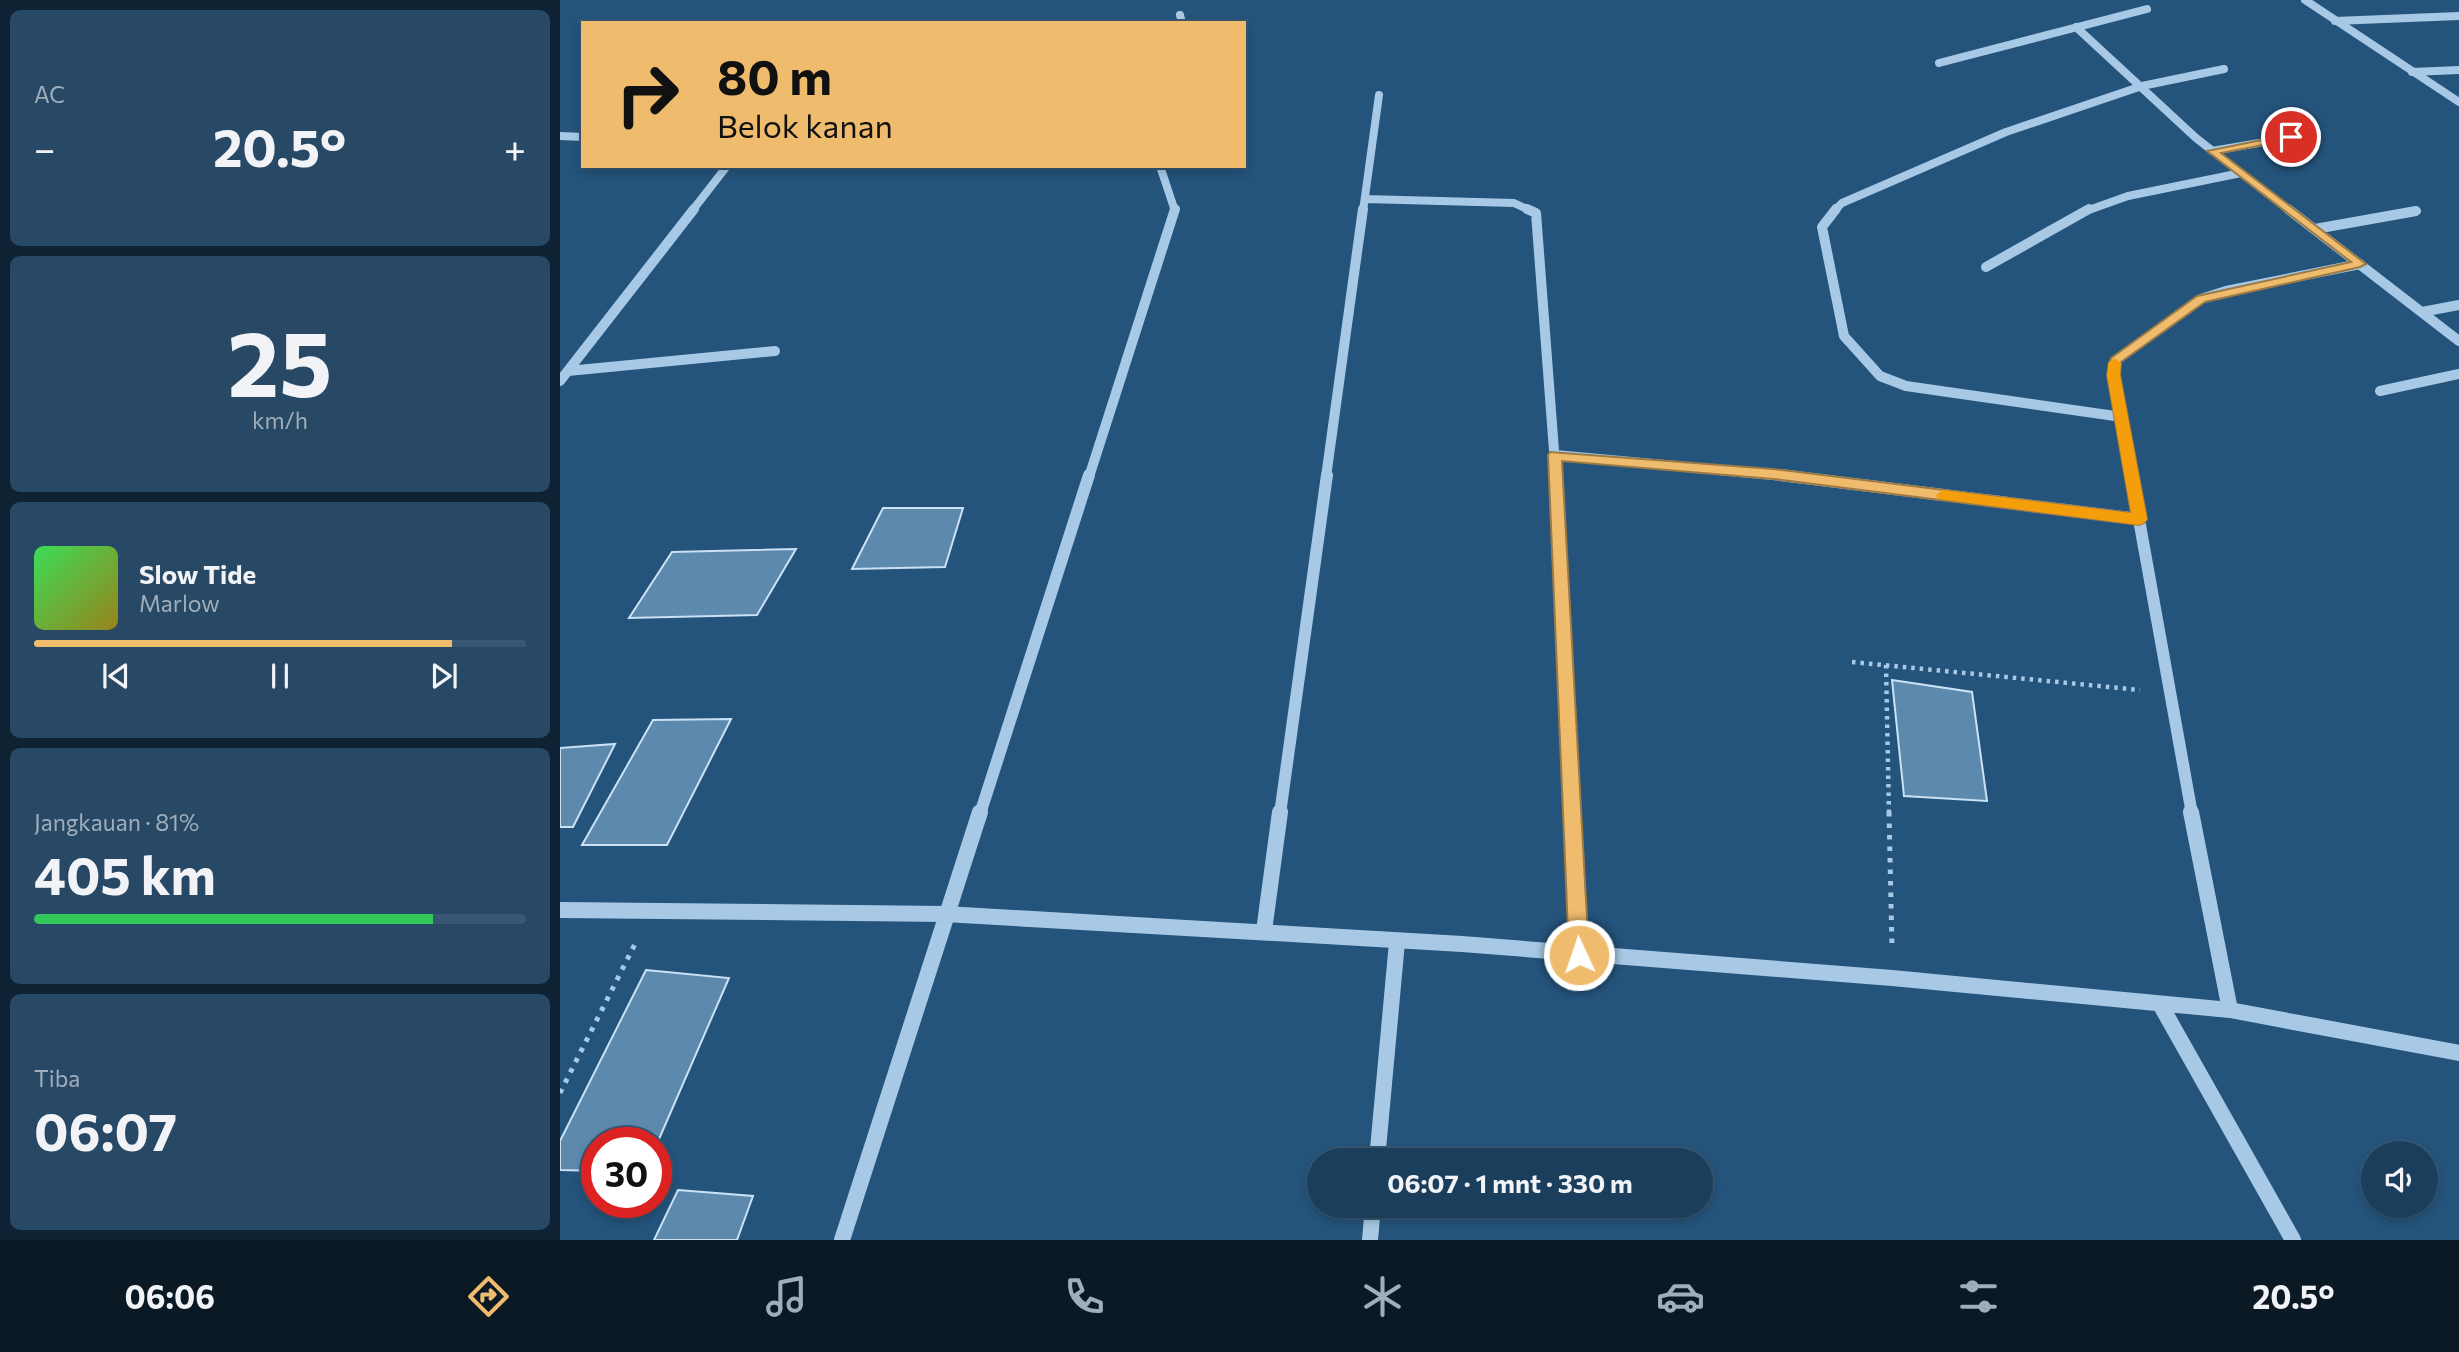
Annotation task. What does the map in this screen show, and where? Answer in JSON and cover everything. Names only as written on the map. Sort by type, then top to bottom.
[{"type":"street","points":[[2305,0],[2459,102]]},
{"type":"street","points":[[1939,64],[2147,9]]},
{"type":"street","points":[[2335,20],[2459,16]]},
{"type":"street","points":[[2076,27],[2212,151],[2459,341]]},
{"type":"street","points":[[2122,417],[1906,386],[1880,376],[1844,335],[1822,227],[1828,216],[1842,203],[2006,132],[2142,86],[2224,69]]},
{"type":"street","points":[[2412,72],[2459,70]]},
{"type":"street","points":[[1264,931],[1379,95]]},
{"type":"street","points":[[2212,151],[2317,133]]},
{"type":"street","points":[[560,136],[581,137]]},
{"type":"street","points":[[560,381],[725,168]]},
{"type":"street","points":[[842,1240],[1175,211],[1174,197],[1160,174],[1160,168]]},
{"type":"street","points":[[1986,267],[2094,206],[2128,196],[2241,173]]},
{"type":"street","points":[[1365,199],[1514,203],[1536,213],[1555,455],[1579,955]]},
{"type":"street","points":[[2315,229],[2416,211]]},
{"type":"street","points":[[2230,1010],[2168,692],[2113,375],[2115,361],[2201,299],[2360,264]]},
{"type":"street","points":[[2422,312],[2459,305]]},
{"type":"street","points":[[568,371],[775,351]]},
{"type":"street","points":[[2380,391],[2459,374]]},
{"type":"street","points":[[1555,455],[1773,474],[2139,519]]},
{"type":"street","points":[[560,910],[946,914],[1264,931],[1892,978],[2230,1010],[2459,1054]]},
{"type":"street","points":[[1378,1148],[1397,942]]},
{"type":"street","points":[[2160,1004],[2293,1240]]},
{"type":"street","points":[[1370,1240],[1372,1218]]},
{"type":"path","points":[[1852,662],[2168,692]]},
{"type":"path","points":[[1886,665],[1892,978]]},
{"type":"path","points":[[560,1093],[652,912]]},
{"type":"building","points":[[883,508],[963,508],[945,567],[852,569]]},
{"type":"building","points":[[796,549],[757,615],[629,618],[672,552]]},
{"type":"building","points":[[1892,680],[1972,692],[1987,801],[1904,796]]},
{"type":"building","points":[[731,719],[667,845],[582,845],[653,720]]},
{"type":"building","points":[[615,744],[573,827],[560,827],[560,748]]},
{"type":"building","points":[[646,970],[729,978],[664,1127],[581,1127],[581,1171],[560,1170],[560,1141]]},
{"type":"building","points":[[678,1190],[753,1196],[737,1240],[654,1240],[665,1218],[672,1218],[672,1202]]},
{"type":"slow traffic","points":[[1943,495],[2139,519],[2113,375],[2114,363]]},
{"type":"route","points":[[1579,955],[1555,455],[1773,474],[2139,519],[2113,375],[2115,361],[2201,299],[2226,291],[2360,264],[2212,151],[2291,137]]}]
